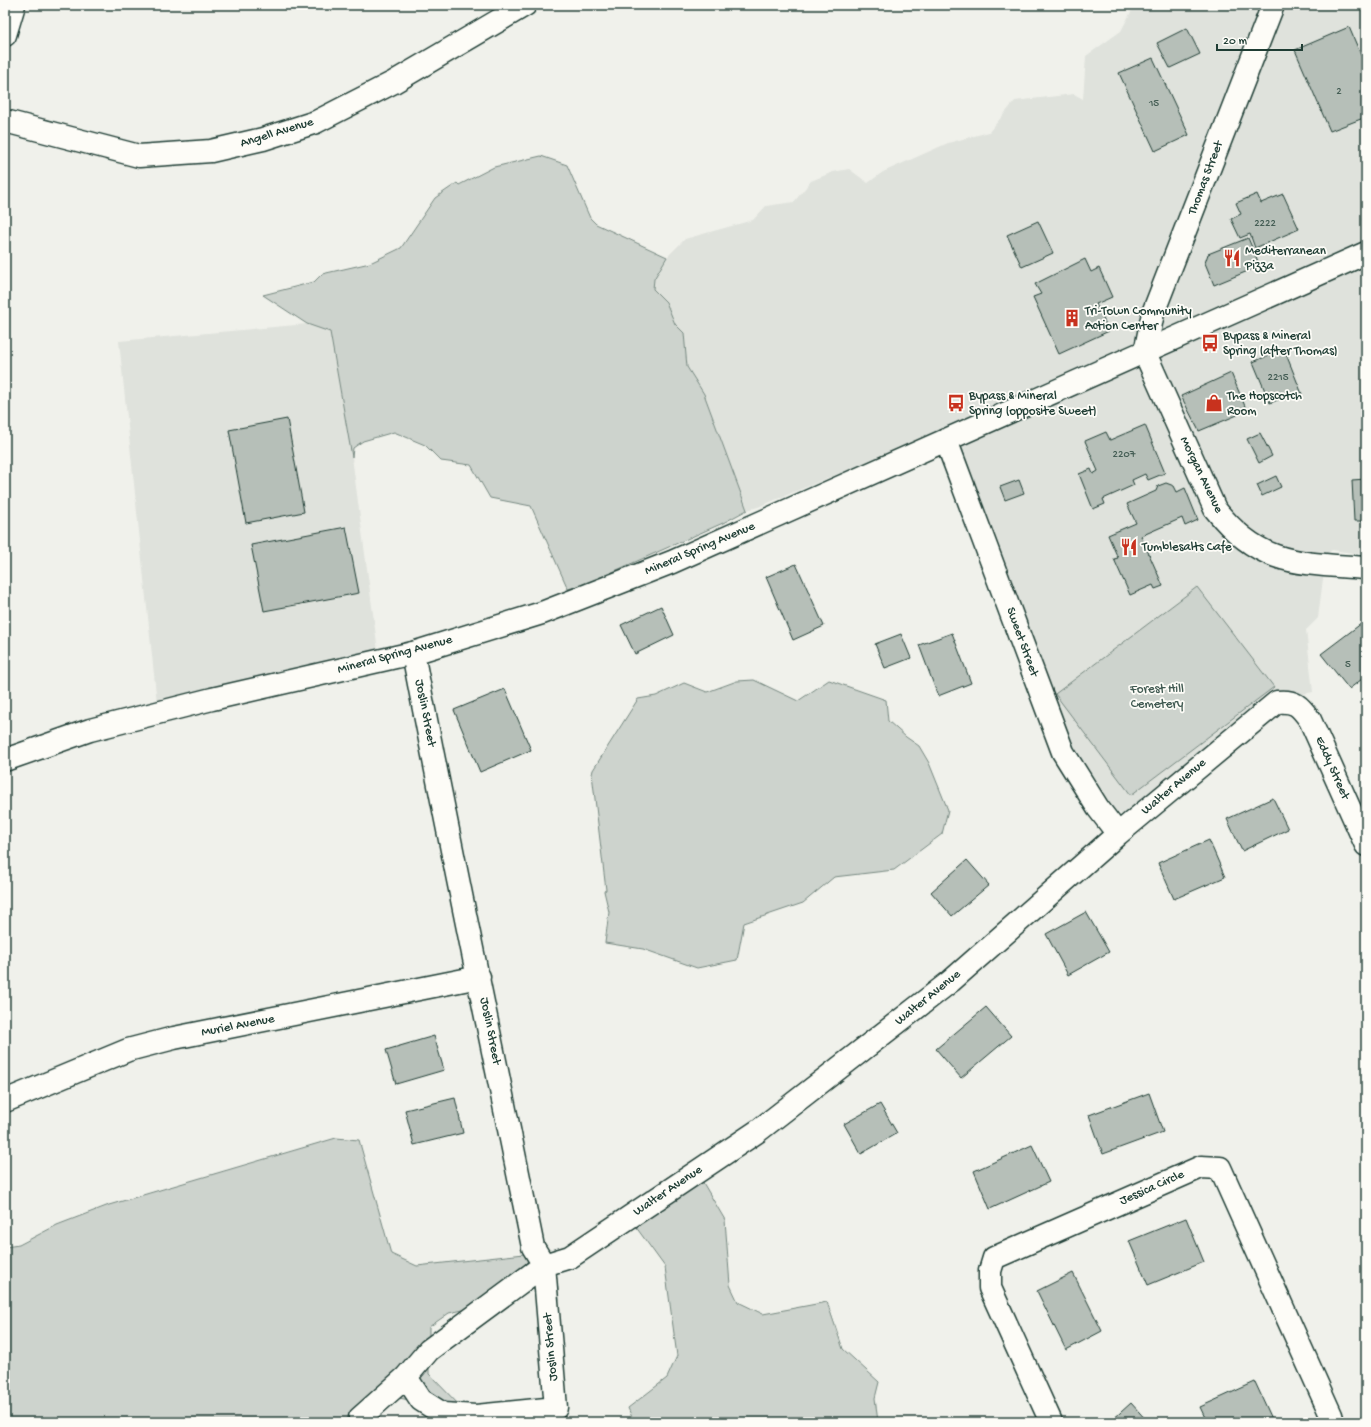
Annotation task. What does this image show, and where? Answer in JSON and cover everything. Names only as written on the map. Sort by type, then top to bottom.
[{"type":"street","points":[[5,36],[14,5]]},
{"type":"street","name":"Angell Avenue","points":[[5,121],[139,156],[211,151],[263,139],[316,122],[394,82],[525,5]]},
{"type":"street","name":"Thomas Street","points":[[1145,353],[1153,313],[1273,5]]},
{"type":"street","name":"Mineral Spring Avenue","points":[[5,760],[90,730],[212,699],[413,653],[542,613],[672,562],[1145,353],[1366,253]]},
{"type":"street","name":"Morgan Avenue","points":[[1145,353],[1215,508],[1228,526],[1249,543],[1269,554],[1294,561],[1320,565],[1366,568]]},
{"type":"street","name":"Sweet Street","points":[[946,440],[1063,752],[1098,808],[1118,834]]},
{"type":"street","name":"Joslin Street","points":[[406,1378],[421,1400],[443,1414],[476,1416],[556,1408],[544,1266],[533,1247],[479,978],[459,890],[413,653]]},
{"type":"street","name":"Walter Avenue","points":[[360,1418],[406,1378],[429,1350],[544,1266],[570,1257],[758,1131],[951,981],[1118,834],[1262,714],[1277,702],[1288,701]]},
{"type":"street","name":"Eddy Street","points":[[1288,701],[1300,707],[1310,720],[1366,845]]},
{"type":"street","name":"Muriel Avenue","points":[[5,1102],[128,1050],[166,1040],[479,978]]},
{"type":"street","name":"Jessica Circle","points":[[1051,1422],[990,1288],[990,1271],[994,1258],[1201,1167],[1220,1168],[1333,1422]]},
{"type":"shaded area","points":[[1142,5],[1366,5],[1366,555],[1332,550],[1326,555],[1318,618],[1306,630],[1313,692],[1298,695],[1277,691],[1122,815],[1112,808],[1075,761],[942,431],[758,507],[747,510],[704,394],[687,367],[684,333],[675,324],[666,302],[653,289],[654,279],[667,257],[685,239],[753,220],[766,206],[794,202],[811,181],[833,172],[849,169],[868,183],[883,172],[948,143],[989,132],[1015,101],[1074,94],[1083,99],[1086,56],[1121,31],[1132,10]]},
{"type":"shaded area","points":[[307,324],[330,332],[352,457],[378,651],[157,703],[119,341]]},
{"type":"green space","points":[[541,156],[567,165],[590,218],[596,224],[667,257],[654,279],[653,289],[666,302],[675,324],[684,333],[687,367],[704,394],[747,510],[723,523],[583,585],[568,589],[531,506],[490,498],[471,465],[441,461],[425,445],[394,432],[363,441],[353,448],[352,457],[330,332],[307,324],[263,295],[314,282],[322,274],[370,263],[401,248],[435,198],[457,183],[459,185],[494,167]]},
{"type":"green space","name":"Forest Hill Cemetery","points":[[1197,587],[1274,687],[1131,795],[1055,694]]},
{"type":"green space","points":[[754,680],[798,701],[829,680],[886,700],[888,721],[919,746],[929,763],[948,810],[942,834],[894,870],[834,877],[803,903],[744,923],[737,960],[697,968],[643,949],[605,943],[609,912],[604,891],[606,890],[592,774],[593,770],[638,699],[656,696],[684,683],[707,692],[737,681]]},
{"type":"green space","points":[[336,1138],[359,1140],[391,1254],[417,1266],[533,1253],[500,1302],[449,1313],[429,1327],[429,1374],[465,1411],[394,1397],[357,1422],[5,1422],[5,1247],[19,1245],[57,1225],[109,1205]]},
{"type":"green space","points":[[692,1164],[725,1220],[730,1285],[738,1302],[763,1314],[827,1302],[843,1349],[879,1382],[875,1398],[878,1422],[634,1422],[628,1408],[667,1378],[677,1356],[665,1267],[625,1212],[627,1205],[678,1170]]},
{"type":"building","points":[[1349,27],[1366,67],[1366,117],[1330,131],[1295,50]]},
{"type":"building","points":[[1187,28],[1200,54],[1170,68],[1157,43]]},
{"type":"building","points":[[1153,58],[1189,135],[1155,151],[1119,73]]},
{"type":"building","points":[[1257,194],[1261,203],[1283,194],[1299,229],[1255,248],[1250,234],[1240,238],[1231,219],[1241,214],[1236,203]]},
{"type":"building","points":[[1038,221],[1053,253],[1022,267],[1007,235]]},
{"type":"building","name":"Mediterranean Pizza","points":[[1248,238],[1260,266],[1214,285],[1205,263],[1208,254]]},
{"type":"building","name":"Tri-Town Community Action Center","points":[[1085,259],[1091,272],[1099,268],[1112,297],[1096,304],[1109,331],[1059,354],[1033,297],[1041,294],[1035,284]]},
{"type":"building","points":[[1284,349],[1302,394],[1287,400],[1285,397],[1270,403],[1253,362]]},
{"type":"building","name":"The Hopscotch Room","points":[[1231,373],[1247,411],[1199,431],[1181,396]]},
{"type":"building","points":[[287,419],[304,512],[246,523],[229,430]]},
{"type":"building","points":[[1145,425],[1165,473],[1148,480],[1145,474],[1132,480],[1134,485],[1103,499],[1105,504],[1093,509],[1079,474],[1091,469],[1093,474],[1098,471],[1085,441],[1106,432],[1110,440]]},
{"type":"building","points":[[1260,433],[1272,456],[1259,463],[1247,439]]},
{"type":"building","points":[[1276,476],[1281,487],[1262,496],[1257,485]]},
{"type":"building","points":[[1366,479],[1366,521],[1354,521],[1352,480]]},
{"type":"building","points":[[1019,480],[1024,493],[1005,500],[1000,487]]},
{"type":"building","name":"Tumblesalts Cafe","points":[[1166,483],[1174,486],[1177,492],[1185,488],[1198,520],[1185,526],[1182,518],[1141,536],[1163,586],[1155,589],[1153,585],[1130,595],[1114,559],[1118,558],[1108,535],[1136,523],[1127,504],[1156,491],[1158,486]]},
{"type":"building","points":[[346,527],[359,593],[264,611],[251,545]]},
{"type":"building","points":[[796,564],[824,626],[793,640],[766,577]]},
{"type":"building","points":[[661,606],[674,635],[635,654],[621,625]]},
{"type":"building","points":[[1366,620],[1366,676],[1349,689],[1321,654]]},
{"type":"building","points":[[952,633],[971,683],[938,696],[919,645]]},
{"type":"building","points":[[901,634],[911,658],[885,668],[875,644]]},
{"type":"building","points":[[505,689],[531,750],[480,772],[454,710]]},
{"type":"building","points":[[1273,798],[1288,829],[1242,851],[1227,819]]},
{"type":"building","points":[[1209,840],[1225,877],[1174,899],[1158,863]]},
{"type":"building","points":[[967,860],[989,885],[952,916],[931,892]]},
{"type":"building","points":[[1086,912],[1109,952],[1068,975],[1046,934]]},
{"type":"building","points":[[986,1007],[1011,1036],[961,1078],[936,1049]]},
{"type":"building","points":[[434,1036],[444,1070],[396,1084],[386,1050]]},
{"type":"building","points":[[1149,1093],[1163,1132],[1103,1154],[1089,1115]]},
{"type":"building","points":[[455,1098],[463,1133],[414,1145],[405,1110]]},
{"type":"building","points":[[880,1104],[897,1133],[861,1154],[844,1124]]},
{"type":"building","points":[[1032,1145],[1049,1182],[990,1209],[974,1171]]},
{"type":"building","points":[[1186,1218],[1204,1262],[1148,1285],[1129,1241]]},
{"type":"building","points":[[1073,1273],[1102,1331],[1066,1350],[1037,1291]]},
{"type":"building","points":[[1255,1382],[1273,1421],[1207,1422],[1200,1407]]},
{"type":"building","points":[[1131,1403],[1148,1422],[1110,1422]]},
{"type":"place","name":"Mediterranean Pizza","points":[[1232,258]]},
{"type":"place","name":"Tri-Town Community Action Center","points":[[1072,318]]},
{"type":"place","name":"Bypass & Mineral Spring (after Thomas)","points":[[1210,343]]},
{"type":"place","name":"Bypass & Mineral Spring (opposite Sweet)","points":[[956,403]]},
{"type":"place","name":"The Hopscotch Room","points":[[1214,403]]},
{"type":"place","name":"Tumblesalts Cafe","points":[[1129,547]]}]
